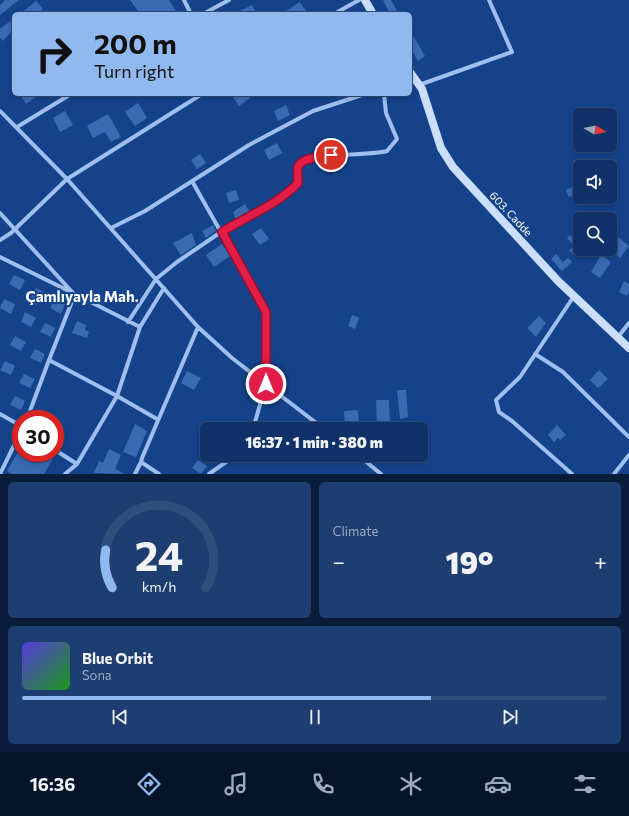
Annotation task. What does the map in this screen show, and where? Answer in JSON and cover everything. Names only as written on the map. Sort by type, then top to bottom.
[{"type":"street","points":[[184,0],[190,12]]},
{"type":"street","points":[[207,12],[229,0]]},
{"type":"street","points":[[338,12],[359,0]]},
{"type":"street","points":[[365,0],[371,12]]},
{"type":"street","points":[[419,85],[512,52],[489,0]]},
{"type":"street","name":"603. Cadde","points":[[412,75],[419,85],[441,148],[453,167],[558,282],[629,348]]},
{"type":"street","points":[[16,128],[68,96]]},
{"type":"street","points":[[0,240],[15,229],[67,179],[199,96]]},
{"type":"street","points":[[111,228],[146,211],[249,145],[313,111],[360,96]]},
{"type":"street","points":[[128,322],[156,279],[176,262],[222,232],[257,213],[290,191],[298,183],[298,166],[307,160],[331,155],[387,151],[397,139],[386,113],[384,96]]},
{"type":"street","points":[[0,111],[67,179],[198,327],[232,358],[315,422]]},
{"type":"street","points":[[192,181],[266,312],[266,384],[255,422]]},
{"type":"street","points":[[0,213],[73,293],[73,299],[30,410]]},
{"type":"street","points":[[0,257],[140,327]]},
{"type":"street","points":[[66,474],[77,464],[117,396],[140,327],[164,288]]},
{"type":"street","points":[[572,474],[512,421],[499,412],[496,400],[520,377],[574,296]]},
{"type":"street","points":[[618,337],[629,323]]},
{"type":"street","points":[[135,474],[157,419],[198,327]]},
{"type":"street","points":[[535,354],[563,372],[629,437]]},
{"type":"street","points":[[49,360],[157,419]]},
{"type":"street","points":[[0,414],[12,421]]},
{"type":"street","points":[[0,474],[12,449]]},
{"type":"street","points":[[614,474],[629,455]]},
{"type":"street","points":[[64,456],[77,464]]},
{"type":"street","points":[[141,462],[159,474]]},
{"type":"street","points":[[209,474],[226,462]]},
{"type":"street","points":[[366,462],[381,474]]},
{"type":"building","points":[[5,0],[19,0],[0,15],[0,5]]},
{"type":"building","points":[[130,0],[169,0],[177,12],[139,12]]},
{"type":"building","points":[[383,0],[391,0],[398,12],[389,12]]},
{"type":"building","points":[[36,1],[43,9],[39,12],[22,12]]},
{"type":"building","points":[[300,2],[307,12],[284,12]]},
{"type":"building","points":[[252,5],[256,12],[238,12]]},
{"type":"building","points":[[12,20],[12,31],[3,41],[0,38],[0,29]]},
{"type":"building","points":[[414,37],[425,56],[418,61],[412,51],[412,38]]},
{"type":"building","points":[[21,96],[37,96],[26,104]]},
{"type":"building","points":[[249,96],[250,98],[239,106],[233,97]]},
{"type":"building","points":[[138,103],[147,118],[135,126],[125,112]]},
{"type":"building","points":[[286,105],[290,115],[278,121],[274,111]]},
{"type":"building","points":[[65,111],[73,125],[60,132],[53,118]]},
{"type":"building","points":[[108,114],[121,137],[111,142],[105,132],[93,138],[87,126]]},
{"type":"building","points":[[277,143],[282,153],[269,160],[264,150]]},
{"type":"building","points":[[200,154],[206,163],[197,169],[191,160]]},
{"type":"building","points":[[573,186],[573,196],[569,197],[566,190]]},
{"type":"building","points":[[236,190],[239,200],[229,203],[226,193]]},
{"type":"building","points":[[245,204],[250,212],[236,220],[233,212]]},
{"type":"building","points":[[213,225],[216,231],[206,238],[202,231]]},
{"type":"building","points":[[261,228],[269,239],[260,245],[252,234]]},
{"type":"building","points":[[192,233],[196,245],[181,255],[173,243]]},
{"type":"building","points":[[570,235],[573,238],[573,245],[567,238]]},
{"type":"building","points":[[618,237],[629,246],[620,258],[617,255]]},
{"type":"building","points":[[222,244],[230,256],[214,267],[206,255]]},
{"type":"building","points":[[573,247],[573,255],[569,250]]},
{"type":"building","points":[[556,254],[563,262],[568,258],[572,262],[562,271],[551,259]]},
{"type":"building","points":[[600,256],[611,262],[600,278],[591,272]]},
{"type":"building","points":[[14,275],[25,280],[20,290],[9,284]]},
{"type":"building","points":[[624,281],[629,284],[627,296],[619,292]]},
{"type":"building","points":[[36,288],[46,293],[42,302],[31,297]]},
{"type":"building","points":[[4,299],[15,304],[11,314],[0,308]]},
{"type":"building","points":[[55,299],[65,304],[61,314],[50,308]]},
{"type":"building","points":[[25,312],[36,318],[31,327],[21,322]]},
{"type":"building","points":[[352,315],[359,318],[355,329],[348,326]]},
{"type":"building","points":[[539,316],[546,323],[536,337],[527,328]]},
{"type":"building","points":[[77,321],[86,325],[85,330],[89,332],[87,338],[72,333]]},
{"type":"building","points":[[45,323],[55,328],[51,337],[40,332]]},
{"type":"building","points":[[15,336],[26,342],[21,351],[10,345]]},
{"type":"building","points":[[35,349],[45,354],[41,363],[30,358]]},
{"type":"building","points":[[5,361],[15,366],[11,375],[0,370]]},
{"type":"building","points":[[599,370],[608,379],[598,388],[590,380]]},
{"type":"building","points":[[187,371],[201,378],[194,390],[181,383]]},
{"type":"building","points":[[24,374],[35,379],[30,388],[19,383]]},
{"type":"building","points":[[397,390],[406,390],[408,417],[400,419]]},
{"type":"building","points":[[15,396],[25,401],[21,410],[10,405]]},
{"type":"building","points":[[376,400],[389,400],[390,422],[377,422]]},
{"type":"building","points":[[358,410],[359,422],[345,422],[344,411]]},
{"type":"building","points":[[135,424],[147,431],[136,457],[123,452]]},
{"type":"building","points":[[557,425],[566,435],[560,440],[558,438],[554,442],[548,435]]},
{"type":"building","points":[[109,449],[121,455],[115,469],[124,474],[94,473],[99,461],[103,463]]},
{"type":"building","points":[[198,460],[207,466],[201,474],[192,468]]},
{"type":"building","points":[[12,462],[51,462],[44,474],[12,474],[7,471]]},
{"type":"district","name":"Çamlıyayla Mah.","points":[[82,297]]},
{"type":"route","points":[[266,384],[266,312],[222,232],[257,213],[290,191],[298,183],[298,166],[301,163],[307,160],[331,155]]}]
